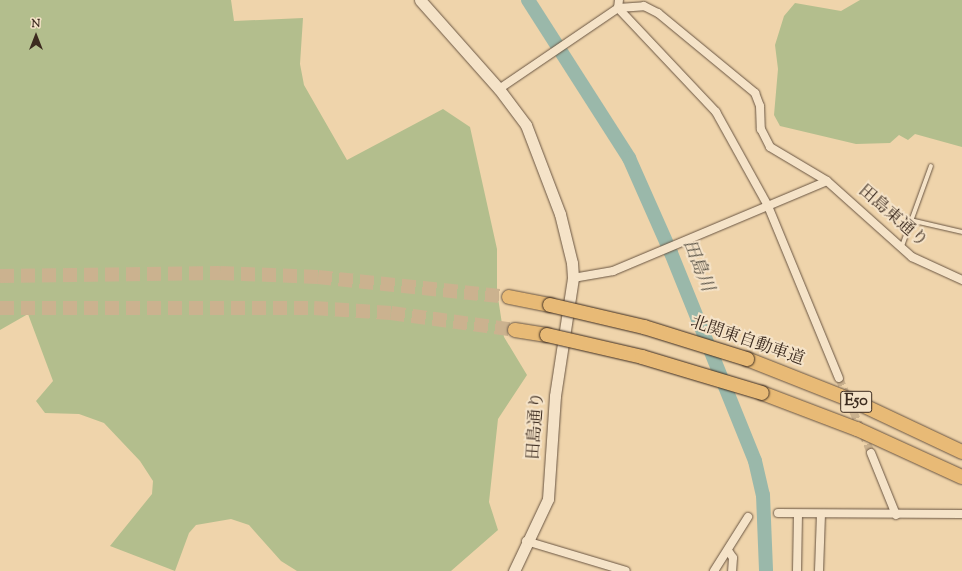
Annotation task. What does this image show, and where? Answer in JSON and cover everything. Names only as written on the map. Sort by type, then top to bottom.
[{"type":"highway","name":"北関東自動車道","points":[[509,297],[644,327],[747,359],[858,403],[962,452]]},
{"type":"highway","name":"E50","points":[[515,330],[547,335],[642,357],[762,393],[857,429],[962,477]]},
{"type":"street","name":"田島通り","points":[[420,0],[499,89],[526,125],[551,187],[569,249],[573,278],[555,396],[550,487],[545,508],[526,542],[514,571]]},
{"type":"street","points":[[499,89],[568,43],[619,4],[716,112],[768,206],[839,378]]},
{"type":"street","name":"田島東通り","points":[[619,4],[644,6],[658,13],[754,93],[760,106],[761,129],[770,147],[828,181],[920,262],[962,280]]},
{"type":"street","points":[[573,278],[612,270],[828,181]]},
{"type":"street","points":[[871,453],[896,515]]},
{"type":"street","points":[[778,513],[798,515],[962,514]]},
{"type":"street","points":[[797,571],[798,515]]},
{"type":"street","points":[[819,571],[821,515]]},
{"type":"street","points":[[714,571],[729,552],[748,516]]},
{"type":"street","points":[[526,542],[626,571]]},
{"type":"street","points":[[729,552],[732,558],[732,571]]},
{"type":"lane","points":[[902,246],[910,220],[931,166]]},
{"type":"lane","points":[[910,220],[962,232]]},
{"type":"green space","points":[[0,0],[231,0],[234,21],[303,18],[300,64],[304,85],[347,160],[443,109],[470,127],[497,249],[497,291],[504,337],[527,375],[498,419],[489,502],[498,530],[451,571],[297,571],[281,561],[249,525],[231,519],[196,525],[189,533],[175,571],[110,546],[152,494],[153,481],[140,461],[104,423],[79,414],[45,413],[36,401],[53,381],[28,314],[0,330]]},
{"type":"green space","points":[[860,0],[962,0],[962,147],[915,134],[908,140],[899,135],[890,143],[856,144],[780,126],[774,115],[778,69],[775,45],[784,16],[795,3],[841,11]]},
{"type":"waterway","name":"田島川","points":[[528,0],[629,158],[671,253],[755,461],[763,495],[766,571]]},
{"type":"tunnel","points":[[0,276],[220,273],[318,277],[509,297]]},
{"type":"tunnel","points":[[0,308],[314,308],[391,313],[515,330]]},
{"type":"tunnel","points":[[839,378],[871,453]]}]
